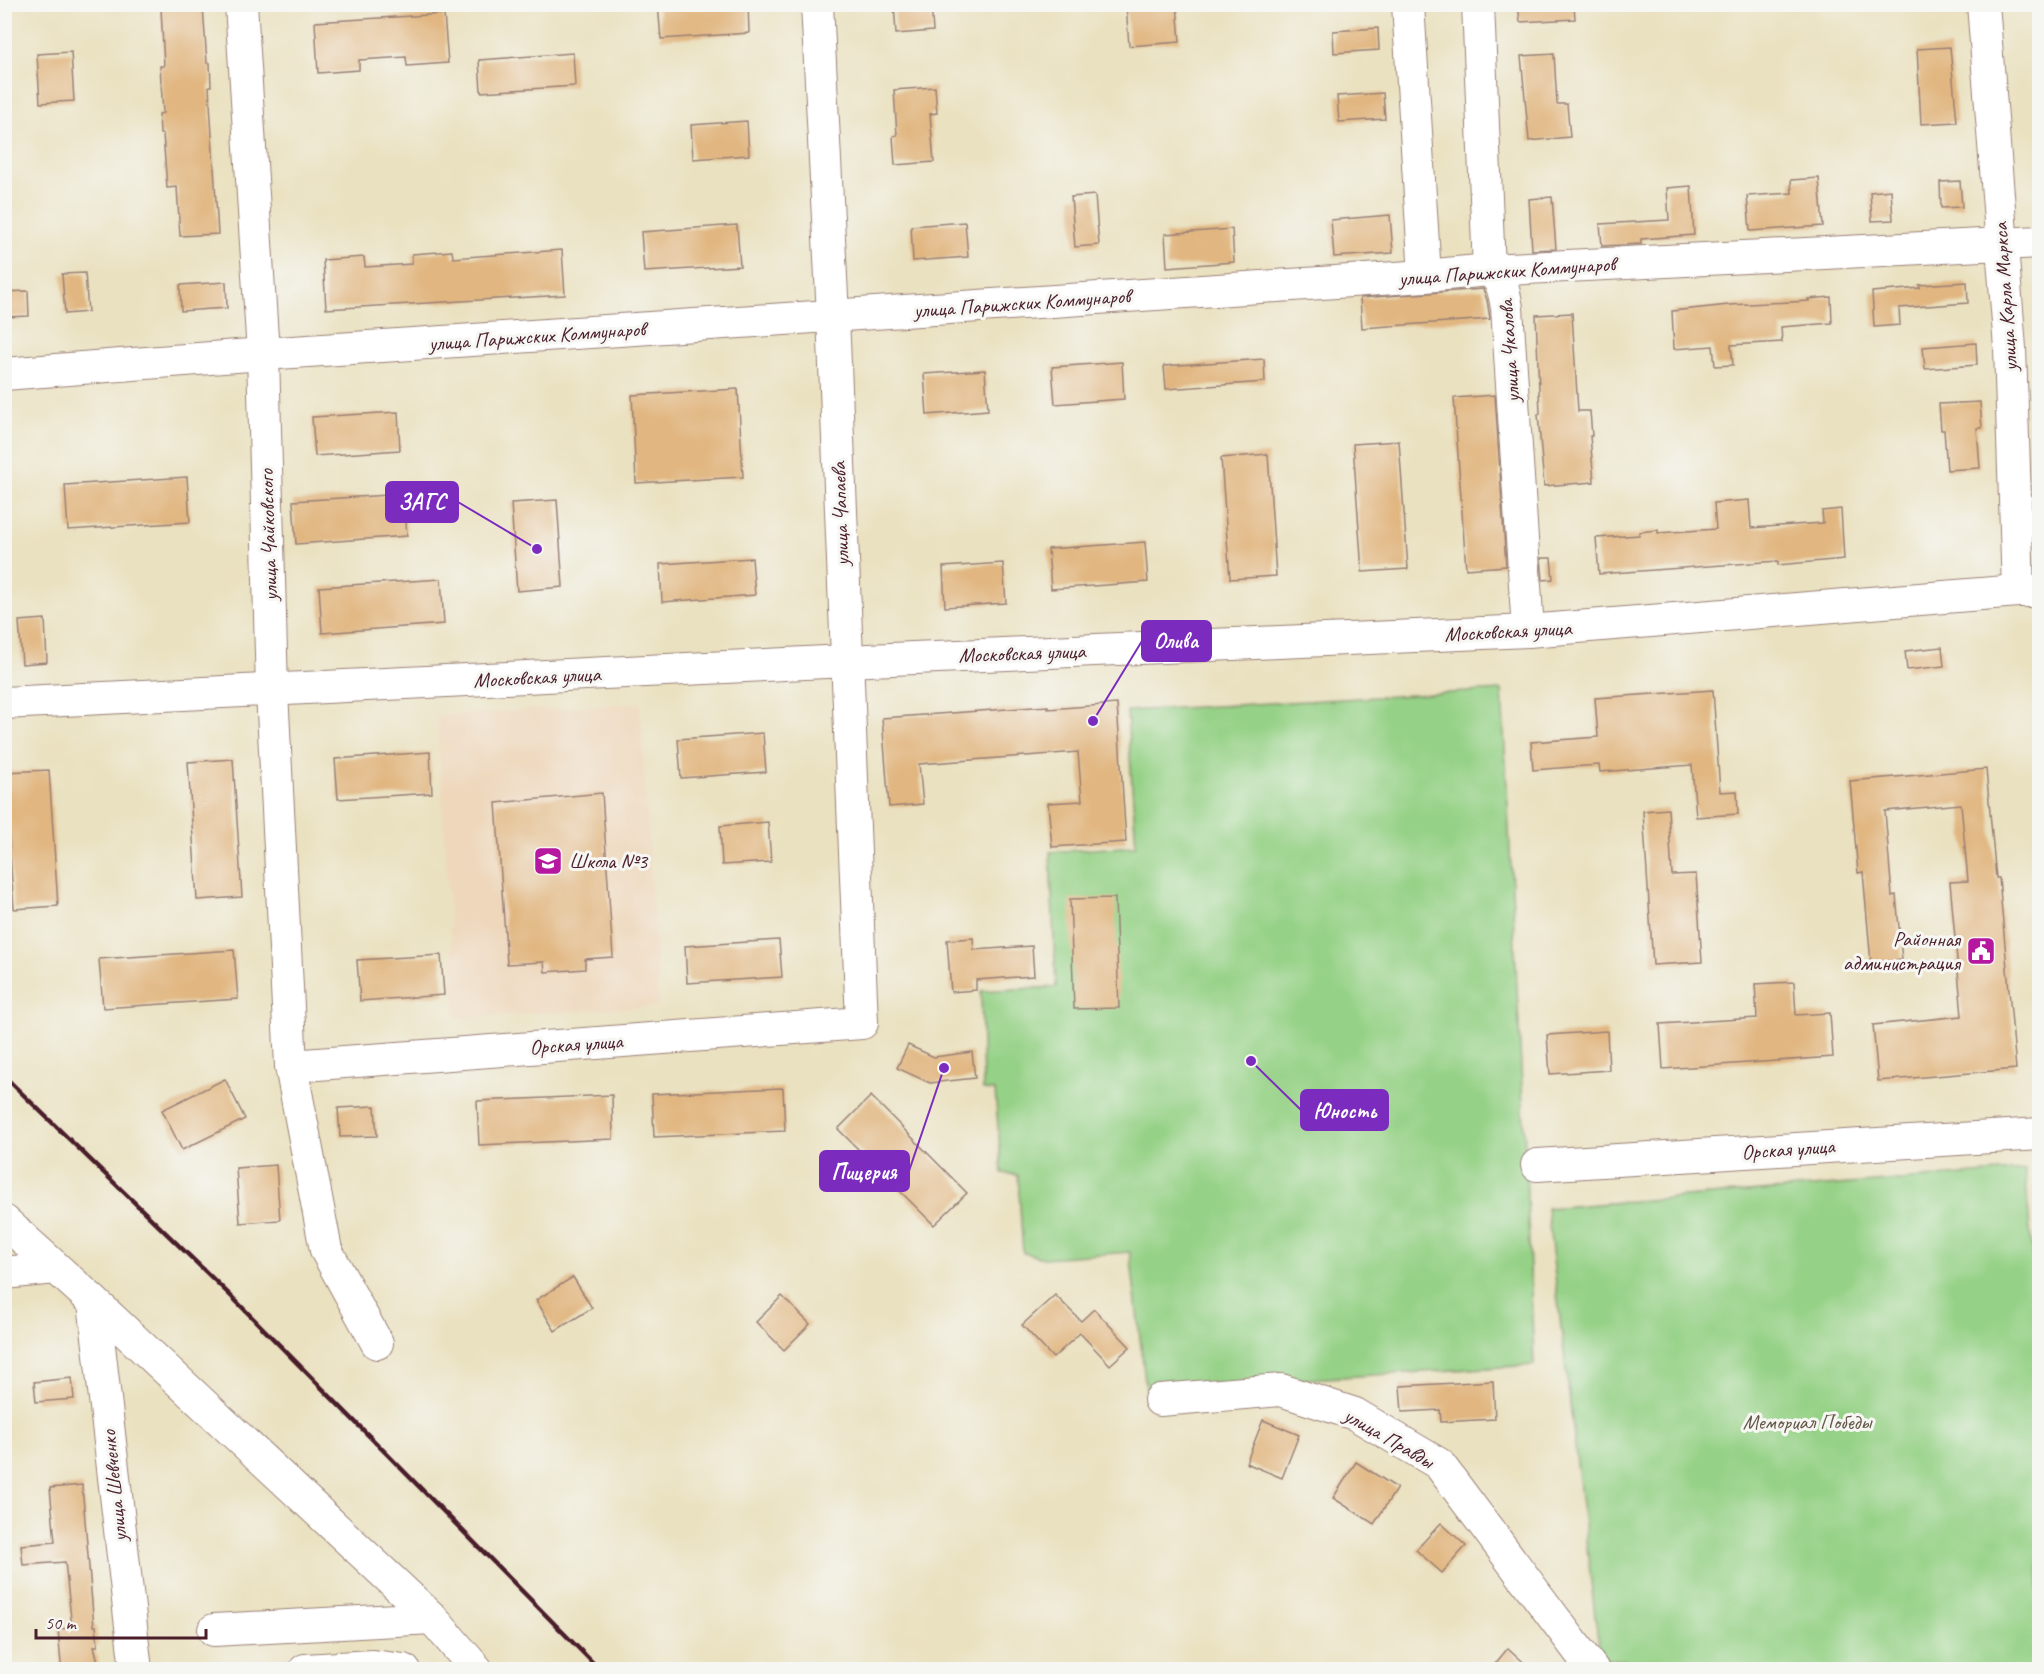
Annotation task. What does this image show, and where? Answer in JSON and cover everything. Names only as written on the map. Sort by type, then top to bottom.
[{"type":"street","name":"улица Чайковского","points":[[241,4],[263,354],[272,691],[291,1066],[326,1250],[377,1343]]},
{"type":"street","name":"улица Чапаева","points":[[817,4],[833,316],[862,1023]]},
{"type":"street","points":[[1408,4],[1425,276]]},
{"type":"street","name":"улица Чкалова","points":[[1478,4],[1489,270],[1498,277],[1504,288],[1507,308],[1528,631]]},
{"type":"street","name":"улица Карла Маркса","points":[[1983,4],[2029,591]]},
{"type":"street","name":"улица Парижских Коммунаров","points":[[4,374],[263,354],[1489,270],[2040,242]]},
{"type":"street","name":"Московская улица","points":[[4,703],[846,661],[1528,631],[2029,591]]},
{"type":"street","name":"Орская улица","points":[[291,1066],[862,1023]]},
{"type":"street","name":"Орская улица","points":[[1537,1165],[2040,1134]]},
{"type":"street","points":[[4,1221],[94,1302],[432,1618],[477,1670]]},
{"type":"street","points":[[4,1273],[56,1268]]},
{"type":"street","name":"улица Шевченко","points":[[94,1302],[136,1670]]},
{"type":"street","name":"улица Правды","points":[[1160,1400],[1281,1390],[1355,1414],[1439,1464],[1593,1670]]},
{"type":"street","points":[[214,1630],[432,1618]]},
{"type":"street","points":[[305,1670],[373,1666],[404,1670]]},
{"type":"shaded area","name":"Школа №3","points":[[640,703],[659,1006],[456,1018],[437,716]]},
{"type":"green space","points":[[1502,690],[1534,1365],[1146,1389],[1130,1252],[1044,1258],[1023,1253],[1018,1175],[1002,1173],[995,1091],[983,1090],[981,991],[1056,987],[1050,852],[1136,846],[1127,711]]},
{"type":"green space","name":"Мемориал Победы","points":[[2025,1170],[2040,1345],[2039,1668],[2014,1670],[1685,1670],[1683,1666],[1600,1658],[1547,1208]]},
{"type":"building","points":[[658,4],[748,4],[749,33],[661,39]]},
{"type":"building","points":[[894,4],[931,4],[933,31],[896,34]]},
{"type":"building","points":[[1126,4],[1177,4],[1180,42],[1129,46]]},
{"type":"building","points":[[1518,4],[1574,4],[1575,19],[1520,22]]},
{"type":"building","points":[[203,6],[207,63],[210,63],[211,86],[209,86],[218,234],[180,236],[177,187],[167,188],[163,134],[160,134],[159,114],[163,113],[160,66],[164,66],[161,9]]},
{"type":"building","points":[[444,14],[448,63],[407,66],[406,57],[359,60],[359,70],[318,73],[315,22]]},
{"type":"building","points":[[1378,28],[1379,50],[1334,53],[1333,31]]},
{"type":"building","points":[[1950,47],[1957,122],[1921,124],[1917,49]]},
{"type":"building","points":[[71,52],[74,101],[40,103],[37,54]]},
{"type":"building","points":[[573,53],[575,86],[481,92],[479,60]]},
{"type":"building","points":[[1554,54],[1557,104],[1567,104],[1570,137],[1529,141],[1521,56]]},
{"type":"building","points":[[935,87],[937,113],[930,114],[934,162],[895,165],[893,136],[897,135],[894,90]]},
{"type":"building","points":[[1383,93],[1385,119],[1339,122],[1337,96]]},
{"type":"building","points":[[747,121],[749,155],[693,159],[691,125]]},
{"type":"building","points":[[1819,178],[1823,226],[1750,231],[1747,196],[1792,193],[1791,180]]},
{"type":"building","points":[[1960,181],[1962,207],[1941,208],[1940,182]]},
{"type":"building","points":[[1691,186],[1694,235],[1641,239],[1641,244],[1602,246],[1600,224],[1669,220],[1667,188]]},
{"type":"building","points":[[1891,190],[1893,220],[1872,221],[1870,192]]},
{"type":"building","points":[[1095,195],[1099,245],[1075,247],[1071,197]]},
{"type":"building","points":[[1552,197],[1556,249],[1532,250],[1529,199]]},
{"type":"building","points":[[1390,215],[1393,253],[1334,257],[1331,220]]},
{"type":"building","points":[[965,222],[968,257],[913,261],[911,226]]},
{"type":"building","points":[[737,225],[740,266],[644,272],[641,232]]},
{"type":"building","points":[[1232,229],[1234,262],[1167,267],[1165,234]]},
{"type":"building","points":[[562,250],[565,295],[326,309],[323,260],[364,257],[365,267],[412,264],[412,254],[452,251],[453,258]]},
{"type":"building","points":[[85,273],[88,312],[65,314],[62,274]]},
{"type":"building","points":[[226,282],[227,308],[181,311],[180,285]]},
{"type":"building","points":[[1967,282],[1968,303],[1899,308],[1900,325],[1874,327],[1872,292],[1920,288],[1919,285]]},
{"type":"building","points":[[1483,289],[1490,319],[1362,328],[1360,298]]},
{"type":"building","points":[[28,291],[29,316],[4,317],[4,292]]},
{"type":"building","points":[[1831,297],[1832,323],[1781,327],[1782,342],[1731,345],[1733,365],[1715,366],[1713,346],[1674,349],[1672,311],[1729,305],[1809,301],[1808,299]]},
{"type":"building","points":[[1572,313],[1578,411],[1590,411],[1594,482],[1544,486],[1538,414],[1540,414],[1536,315]]},
{"type":"building","points":[[1976,343],[1977,365],[1925,369],[1923,347]]},
{"type":"building","points":[[1264,359],[1265,382],[1166,389],[1164,366]]},
{"type":"building","points":[[1122,362],[1124,399],[1055,404],[1052,367]]},
{"type":"building","points":[[985,370],[988,410],[927,415],[924,374]]},
{"type":"building","points":[[738,389],[743,477],[636,483],[632,395]]},
{"type":"building","points":[[1495,395],[1506,566],[1466,569],[1454,398]]},
{"type":"building","points":[[1980,402],[1982,428],[1977,428],[1980,468],[1947,470],[1944,430],[1941,430],[1939,404]]},
{"type":"building","points":[[398,412],[400,450],[315,456],[312,417]]},
{"type":"building","points":[[1399,441],[1408,569],[1362,572],[1353,444]]},
{"type":"building","points":[[1268,454],[1276,576],[1230,579],[1221,458]]},
{"type":"building","points":[[187,477],[190,522],[68,530],[65,485]]},
{"type":"building","points":[[404,494],[407,536],[296,544],[293,501]]},
{"type":"building","points":[[557,500],[563,587],[517,591],[511,503]]},
{"type":"building","points":[[1749,500],[1751,528],[1823,523],[1822,511],[1841,509],[1844,559],[1778,565],[1778,561],[1599,574],[1596,538],[1639,535],[1639,532],[1658,530],[1658,533],[1716,529],[1714,503]]},
{"type":"building","points":[[1145,542],[1148,582],[1051,589],[1048,549]]},
{"type":"building","points":[[752,558],[755,595],[662,602],[660,564]]},
{"type":"building","points":[[1541,558],[1551,558],[1553,579],[1543,580]]},
{"type":"building","points":[[1003,563],[1006,603],[945,607],[943,567]]},
{"type":"building","points":[[441,579],[444,624],[322,633],[319,587]]},
{"type":"building","points":[[45,619],[47,662],[22,664],[19,621]]},
{"type":"building","points":[[1942,647],[1944,666],[1907,670],[1905,651]]},
{"type":"building","points":[[1713,690],[1720,792],[1737,791],[1738,814],[1696,817],[1692,765],[1600,772],[1599,765],[1533,770],[1531,742],[1598,737],[1595,698]]},
{"type":"building","points":[[1117,704],[1126,842],[1052,847],[1048,803],[1082,801],[1078,752],[919,764],[923,804],[889,807],[882,718],[1048,706],[1048,709]]},
{"type":"building","points":[[763,733],[766,772],[681,778],[678,739]]},
{"type":"building","points":[[430,752],[432,793],[338,799],[335,759]]},
{"type":"building","points":[[233,759],[242,897],[197,900],[188,762]]},
{"type":"building","points":[[1986,769],[1996,878],[1999,878],[2016,1069],[1878,1081],[1873,1025],[1962,1016],[1950,882],[1968,881],[1961,804],[1885,811],[1892,896],[1896,895],[1902,960],[1871,963],[1863,872],[1858,873],[1850,781]]},
{"type":"building","points":[[49,770],[58,906],[14,909],[4,772]]},
{"type":"building","points":[[602,793],[613,957],[585,959],[585,969],[545,972],[544,962],[507,964],[496,803]]},
{"type":"building","points":[[1668,809],[1672,875],[1696,874],[1702,962],[1653,965],[1643,811]]},
{"type":"building","points":[[768,822],[771,862],[722,865],[720,826]]},
{"type":"building","points":[[1115,898],[1119,1008],[1074,1009],[1070,899]]},
{"type":"building","points":[[973,938],[974,950],[1032,946],[1034,976],[976,980],[976,990],[951,992],[947,940]]},
{"type":"building","points":[[779,940],[782,977],[687,983],[685,946]]},
{"type":"building","points":[[234,950],[238,999],[103,1008],[99,959]]},
{"type":"building","points":[[441,955],[444,995],[360,1001],[357,960]]},
{"type":"building","points":[[1794,982],[1796,1015],[1830,1013],[1833,1057],[1663,1069],[1660,1024],[1757,1018],[1755,984]]},
{"type":"building","points":[[1607,1031],[1609,1070],[1550,1074],[1547,1035]]},
{"type":"building","points":[[908,1045],[934,1057],[972,1052],[975,1078],[930,1083],[897,1068]]},
{"type":"building","points":[[225,1079],[245,1119],[182,1150],[162,1110]]},
{"type":"building","points":[[783,1088],[785,1131],[654,1137],[652,1094]]},
{"type":"building","points":[[612,1095],[613,1139],[479,1145],[477,1101]]},
{"type":"building","points":[[871,1096],[967,1193],[934,1225],[838,1129]]},
{"type":"building","points":[[375,1106],[377,1136],[340,1137],[338,1108]]},
{"type":"building","points":[[276,1165],[280,1220],[240,1223],[236,1168]]},
{"type":"building","points":[[573,1277],[592,1308],[555,1331],[536,1300]]},
{"type":"building","points":[[1055,1295],[1081,1321],[1094,1309],[1130,1347],[1110,1365],[1080,1333],[1053,1358],[1022,1325]]},
{"type":"building","points":[[782,1296],[810,1324],[784,1350],[756,1322]]},
{"type":"building","points":[[72,1378],[74,1399],[36,1402],[34,1382]]},
{"type":"building","points":[[1493,1381],[1495,1419],[1441,1422],[1440,1410],[1402,1412],[1400,1386]]},
{"type":"building","points":[[1263,1420],[1299,1435],[1282,1478],[1246,1463]]},
{"type":"building","points":[[1356,1462],[1397,1488],[1374,1524],[1333,1498]]},
{"type":"building","points":[[82,1485],[94,1626],[96,1626],[98,1646],[94,1646],[100,1670],[64,1670],[61,1664],[58,1629],[72,1628],[65,1562],[23,1565],[21,1545],[55,1542],[50,1488]]},
{"type":"building","points":[[1441,1523],[1466,1546],[1442,1573],[1416,1550]]},
{"type":"building","points":[[1508,1648],[1532,1670],[1490,1670]]},
{"type":"railway","points":[[4,1076],[234,1299],[600,1670]]},
{"type":"place","name":"ЗАГС","points":[[537,549]]},
{"type":"place","name":"Олива","points":[[1093,721]]},
{"type":"place","name":"Школа №3","points":[[548,861]]},
{"type":"place","name":"Районная администрация","points":[[1981,951]]},
{"type":"place","name":"Юность","points":[[1251,1061]]},
{"type":"place","name":"Пицерия","points":[[944,1068]]}]
